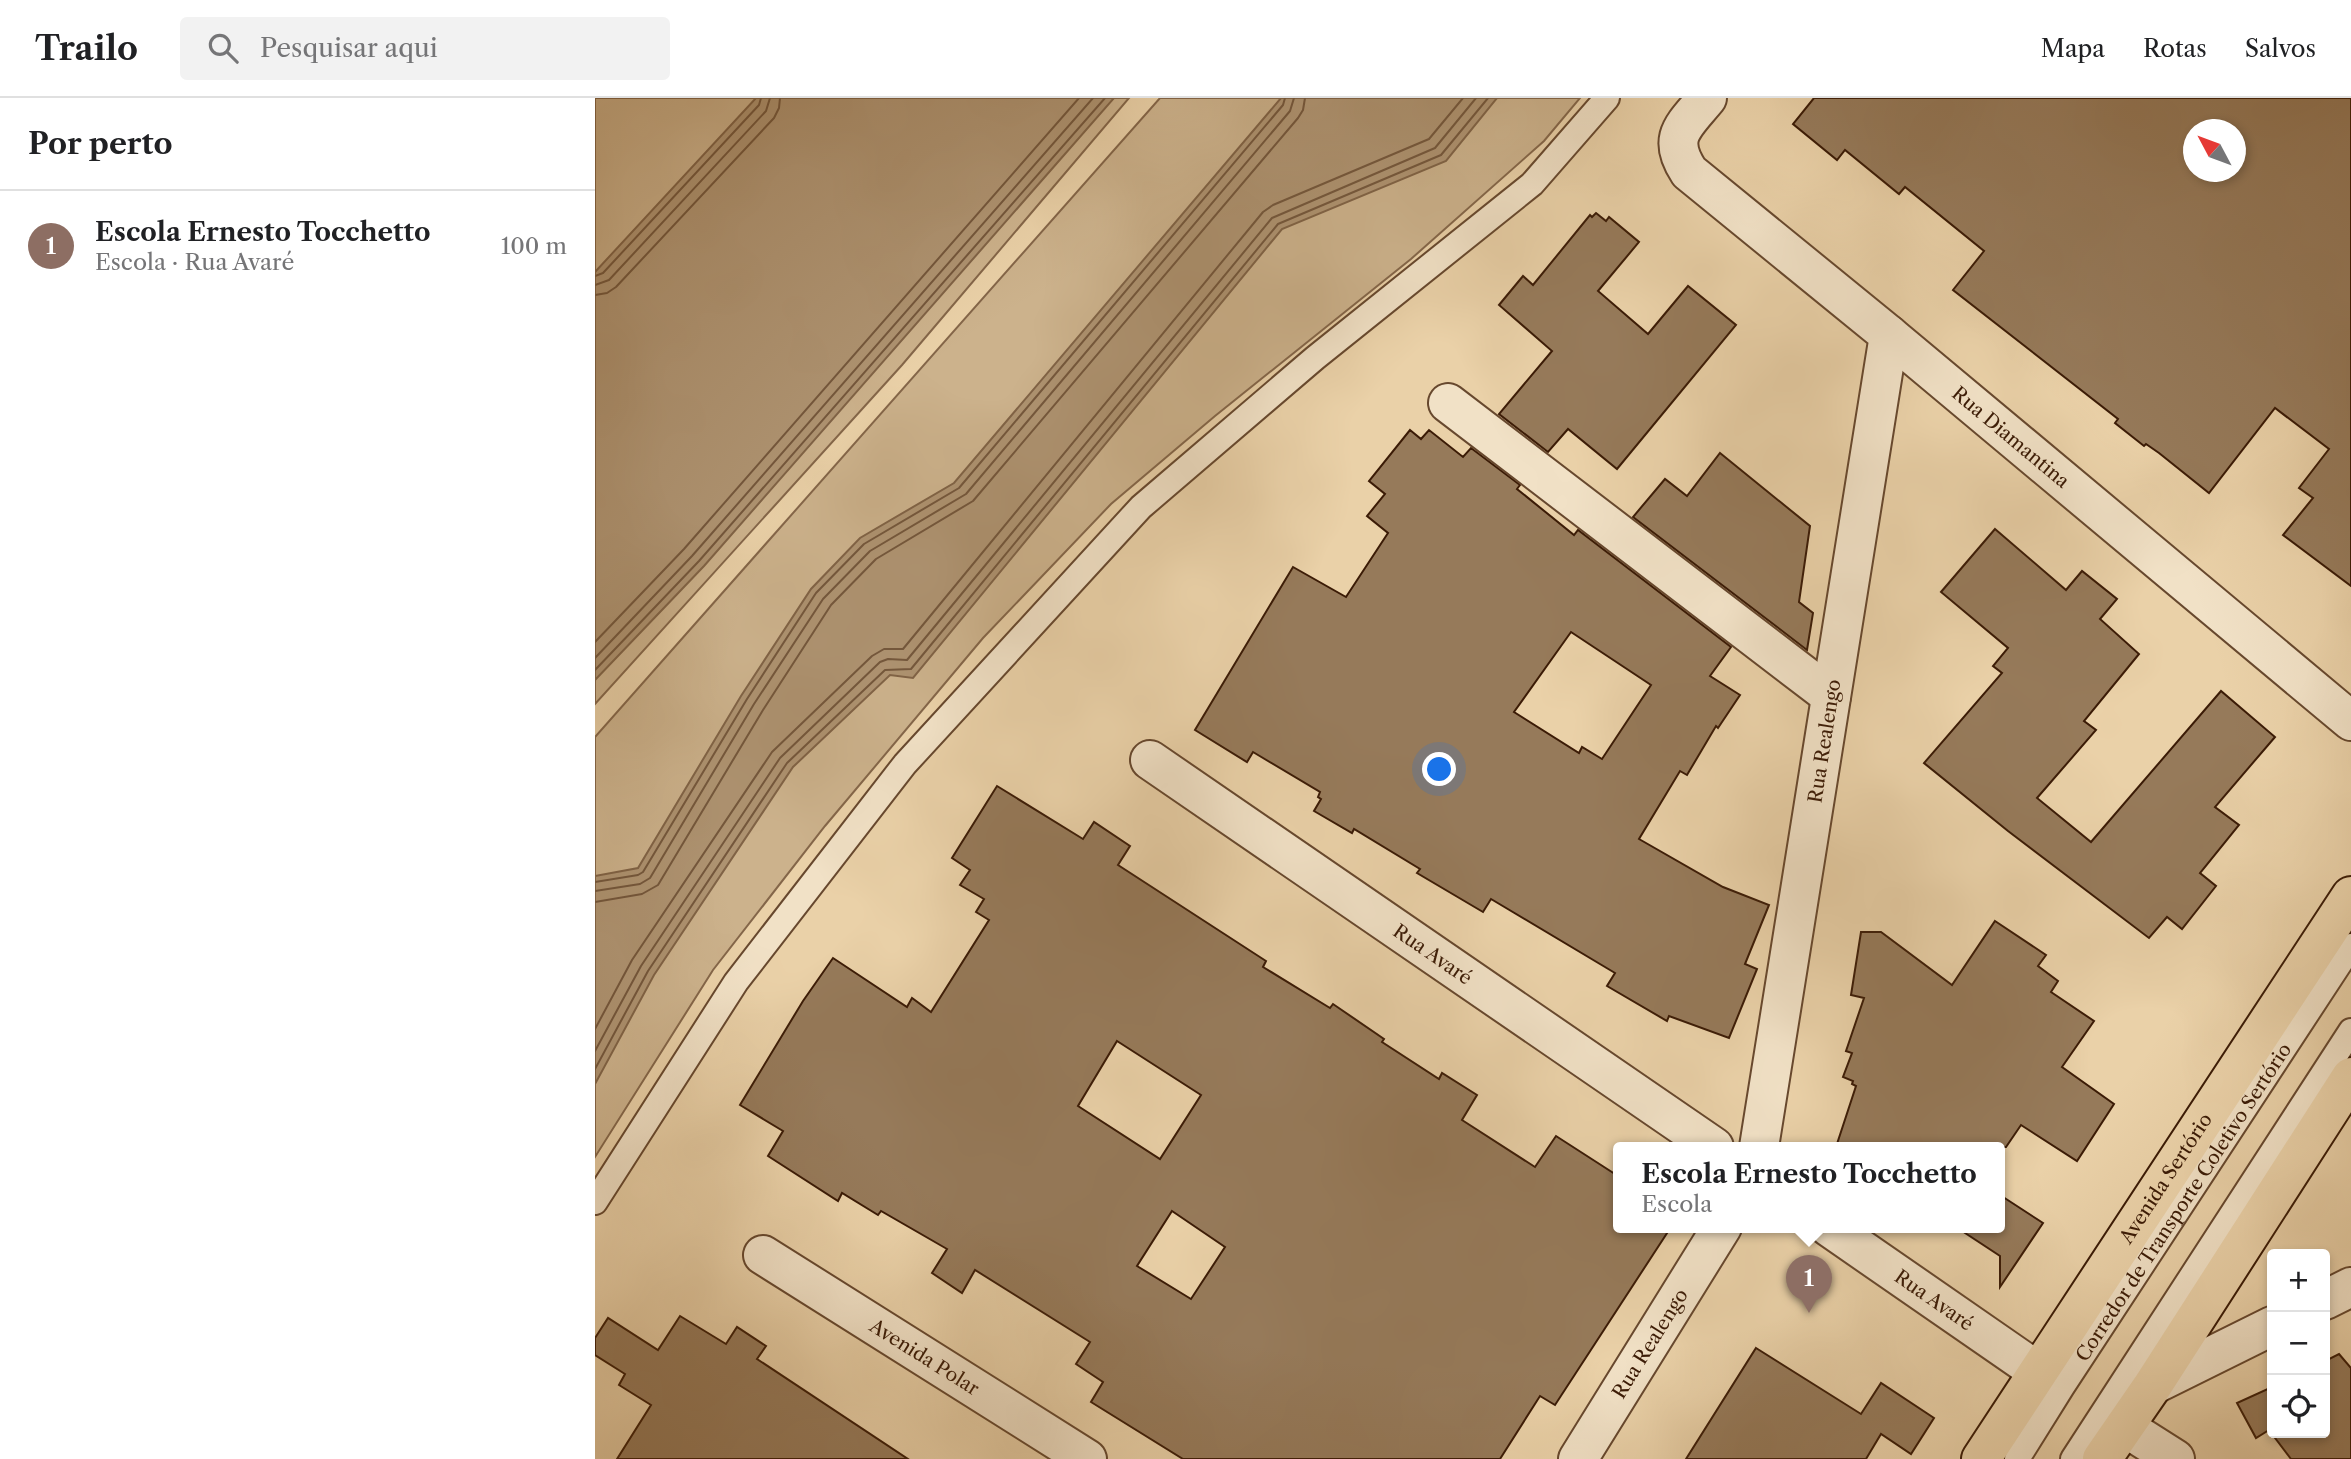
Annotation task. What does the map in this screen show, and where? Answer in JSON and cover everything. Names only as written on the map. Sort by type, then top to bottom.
[{"type":"main road","name":"Avenida Sertório","points":[[1981,1459],[2050,1379],[2351,897]]},
{"type":"main road","points":[[2102,1459],[2113,1420],[2153,1385],[2351,1077]]},
{"type":"street","name":"Rua Diamantina","points":[[1707,98],[1685,125],[1679,137],[1677,148],[1680,159],[1689,172],[1889,335],[2351,721]]},
{"type":"street","name":"Rua Realengo","points":[[1760,1142],[1889,335]]},
{"type":"street","points":[[1448,402],[1831,696]]},
{"type":"street","name":"Rua Avaré","points":[[1150,760],[1707,1142]]},
{"type":"street","name":"Rua Realengo","points":[[1578,1459],[1718,1233]]},
{"type":"street","name":"Rua Avaré","points":[[1838,1233],[2050,1379]]},
{"type":"street","name":"Avenida Polar","points":[[763,1255],[1087,1459]]},
{"type":"street","points":[[2330,1298],[2351,1287]]},
{"type":"street","points":[[2153,1385],[2267,1328]]},
{"type":"street","points":[[2113,1420],[2175,1459]]},
{"type":"lane","points":[[595,1202],[736,982],[924,743],[1141,507],[1315,358],[1532,184],[1608,98]]},
{"type":"lane","name":"Corredor de Transporte Coletivo Sertório","points":[[2017,1459],[2050,1379],[2351,946]]},
{"type":"lane","points":[[2073,1459],[2113,1420],[2351,1031]]},
{"type":"shaded area","points":[[595,98],[1129,98],[902,365],[595,704]]},
{"type":"shaded area","points":[[1160,98],[1580,98],[1544,141],[1411,259],[1215,416],[1111,504],[983,638],[825,826],[713,970],[595,1157],[595,737]]},
{"type":"water","points":[[756,98],[1114,98],[704,566],[595,680],[595,272]]},
{"type":"water","points":[[1281,98],[1497,98],[1446,161],[1282,229],[913,678],[890,675],[793,767],[654,975],[595,1084],[595,876],[638,868],[741,696],[811,589],[860,538],[954,483]]},
{"type":"building","points":[[1814,98],[2351,98],[2351,586],[2283,535],[2313,498],[2299,488],[2329,449],[2275,408],[2209,493],[2159,453],[2146,444],[2144,446],[2115,423],[2118,419],[1953,290],[1984,251],[1905,187],[1899,194],[1845,150],[1837,160],[1793,124]]},
{"type":"building","points":[[1596,213],[1606,221],[1609,217],[1639,242],[1598,291],[1648,334],[1688,286],[1736,325],[1617,469],[1568,429],[1548,452],[1499,414],[1552,351],[1499,305],[1523,276],[1533,285],[1590,215],[1592,217]]},
{"type":"building","points":[[1410,430],[1421,439],[1429,430],[1463,457],[1471,448],[1520,485],[1517,489],[1574,535],[1578,530],[1731,647],[1710,676],[1740,695],[1718,728],[1716,726],[1687,775],[1680,771],[1639,839],[1723,887],[1769,905],[1745,964],[1757,969],[1729,1038],[1669,1016],[1667,1021],[1607,986],[1615,973],[1491,899],[1483,912],[1417,873],[1420,869],[1354,829],[1352,833],[1314,811],[1321,799],[1318,797],[1320,792],[1253,752],[1247,762],[1195,730],[1293,567],[1346,597],[1388,533],[1367,516],[1385,494],[1369,481]],"holes":[[[1571,632],[1651,685],[1602,759],[1582,747],[1579,753],[1514,712]]]},
{"type":"building","points":[[1720,453],[1810,526],[1799,602],[1813,613],[1807,650],[1633,517],[1665,479],[1687,496]]},
{"type":"building","points":[[1995,529],[2066,590],[2082,571],[2117,599],[2100,619],[2139,654],[2084,721],[2096,730],[2037,798],[2091,842],[2221,691],[2275,737],[2215,807],[2239,825],[2200,873],[2216,886],[2182,929],[2167,917],[2149,938],[2008,831],[1924,763],[2002,673],[1993,666],[2008,648],[1941,592]]},
{"type":"building","points":[[997,786],[1083,839],[1094,822],[1130,846],[1118,865],[1266,961],[1263,967],[1330,1008],[1333,1004],[1384,1039],[1382,1042],[1439,1079],[1442,1073],[1477,1095],[1462,1120],[1535,1167],[1556,1136],[1613,1173],[1613,1233],[1667,1233],[1555,1405],[1540,1396],[1500,1459],[1183,1459],[1091,1402],[1103,1382],[1076,1364],[1090,1342],[975,1270],[962,1293],[932,1273],[947,1249],[881,1211],[878,1215],[842,1193],[838,1201],[768,1156],[783,1131],[740,1105],[803,1001],[833,958],[907,1007],[912,998],[931,1012],[989,920],[976,912],[984,899],[960,885],[970,870],[952,858]],"holes":[[[1117,1041],[1201,1095],[1160,1159],[1078,1106]],[[1172,1211],[1225,1247],[1191,1299],[1137,1266]]]},
{"type":"building","points":[[1995,921],[2046,955],[2038,966],[2058,981],[2051,992],[2094,1021],[2062,1067],[2114,1104],[2077,1161],[2021,1125],[2006,1147],[2005,1142],[1838,1142],[1856,1086],[1852,1084],[1853,1081],[1843,1077],[1852,1053],[1846,1051],[1864,998],[1851,995],[1861,932],[1881,932],[1952,985]]},
{"type":"building","points":[[2005,1198],[2043,1223],[2000,1287],[2000,1256],[1965,1233],[2005,1233]]},
{"type":"building","points":[[680,1316],[726,1344],[737,1327],[766,1346],[757,1359],[908,1459],[617,1459],[651,1405],[619,1385],[625,1374],[595,1355],[595,1338],[608,1318],[658,1350]]},
{"type":"building","points":[[1756,1348],[1861,1414],[1881,1383],[1934,1418],[1911,1454],[1881,1434],[1866,1459],[1686,1459]]},
{"type":"building","points":[[2339,1354],[2351,1368],[2351,1459],[2291,1459],[2275,1438],[2330,1438],[2330,1358]]},
{"type":"building","points":[[2267,1389],[2267,1431],[2256,1438],[2237,1403]]},
{"type":"place","name":"Escola Ernesto Tocchetto","points":[[1809,1313]]}]
